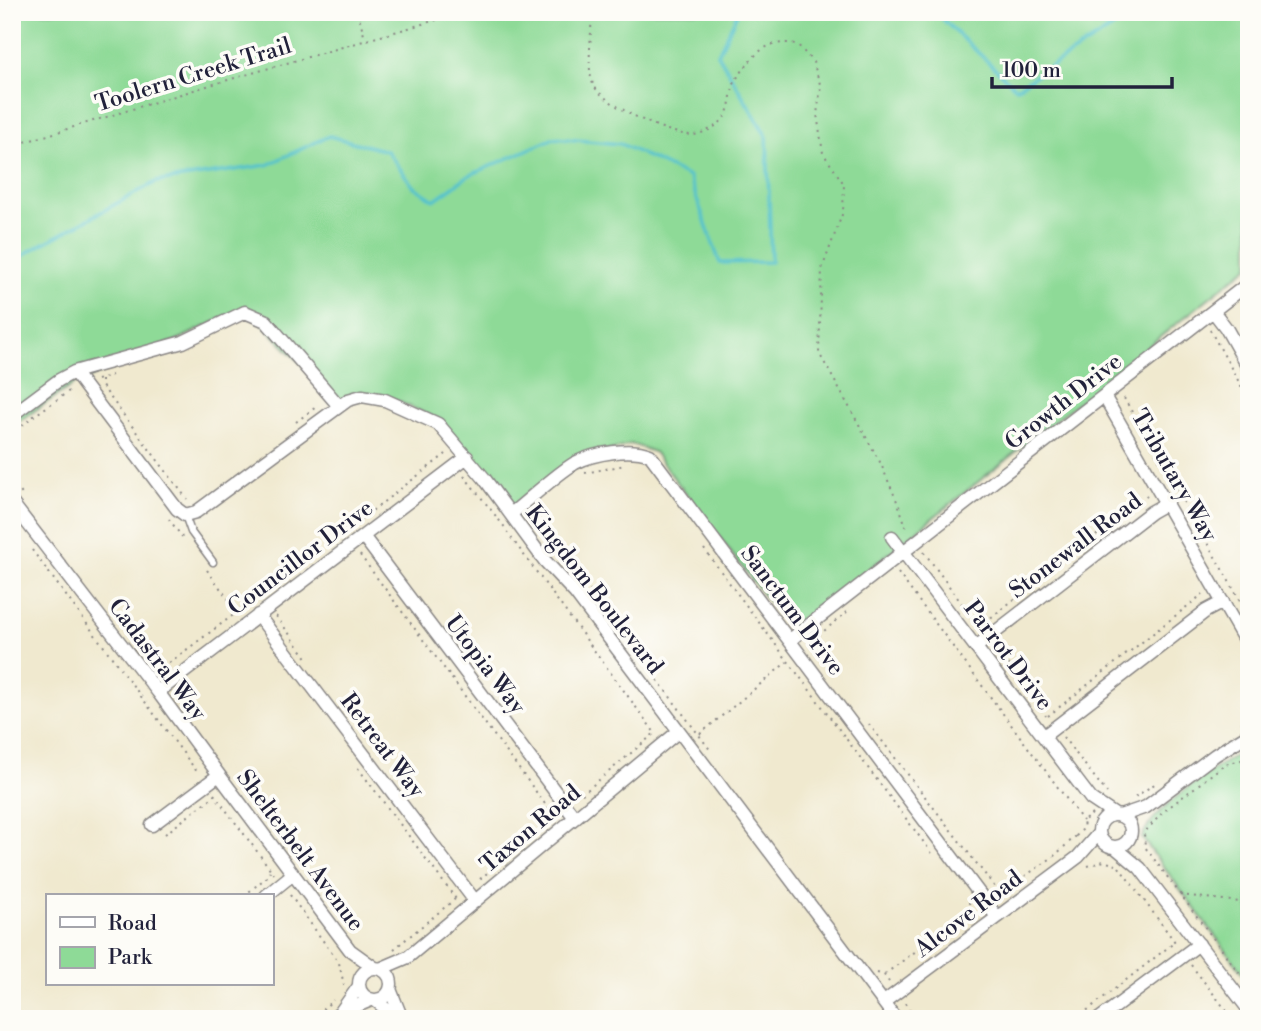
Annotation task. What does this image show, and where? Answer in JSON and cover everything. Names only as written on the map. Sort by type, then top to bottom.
[{"type":"street","name":"Growth Drive","points":[[794,637],[1249,283]]},
{"type":"street","points":[[1213,311],[1249,369]]},
{"type":"street","points":[[12,415],[74,372],[183,342],[246,312],[266,321],[339,407]]},
{"type":"street","points":[[74,372],[177,509],[190,514]]},
{"type":"street","name":"Kingdom Boulevard","points":[[190,514],[348,400],[362,396],[385,400],[438,424],[467,457],[545,561],[575,593],[896,1019]]},
{"type":"street","name":"Tributary Way","points":[[1104,396],[1249,648]]},
{"type":"street","name":"Sanctum Drive","points":[[514,519],[525,503],[576,463],[622,452],[636,451],[650,455],[794,637],[998,917]]},
{"type":"street","name":"Councillor Drive","points":[[158,692],[467,457]]},
{"type":"street","name":"Cadastral Way","points":[[12,503],[219,775]]},
{"type":"street","name":"Stonewall Road","points":[[976,647],[1151,512],[1167,503]]},
{"type":"street","name":"Utopia Way","points":[[363,536],[575,818]]},
{"type":"street","name":"Parrot Drive","points":[[892,537],[1091,799],[1117,815]]},
{"type":"street","points":[[1044,736],[1206,611],[1223,602]]},
{"type":"street","name":"Retreat Way","points":[[258,615],[475,901]]},
{"type":"street","name":"Taxon Road","points":[[408,957],[679,731]]},
{"type":"street","points":[[1249,734],[1215,755],[1146,807],[1105,818],[1099,830],[1102,841],[1140,868],[1249,1010]]},
{"type":"street","points":[[152,825],[219,775]]},
{"type":"street","name":"Shelterbelt Avenue","points":[[219,775],[349,950],[359,984]]},
{"type":"street","name":"Parrot Drive","points":[[1091,799],[1099,830]]},
{"type":"street","points":[[1113,847],[1125,845],[1146,807]]},
{"type":"street","points":[[1117,815],[1128,822],[1140,868]]},
{"type":"street","name":"Alcove Road","points":[[884,1002],[1077,857],[1099,830]]},
{"type":"street","name":"Alcove Road","points":[[1077,857],[1113,847]]},
{"type":"street","points":[[268,894],[293,874]]},
{"type":"street","points":[[1099,1019],[1199,944]]},
{"type":"street","name":"Shelterbelt Avenue","points":[[349,950],[377,968]]},
{"type":"street","points":[[337,1016],[359,984],[362,973],[408,957]]},
{"type":"street","points":[[337,1016],[385,997],[408,957]]},
{"type":"street","points":[[377,968],[388,975],[400,1019]]},
{"type":"street","points":[[359,984],[364,997],[373,1000],[400,1019]]},
{"type":"lane","points":[[190,514],[191,533],[213,562]]},
{"type":"path","points":[[358,12],[366,40]]},
{"type":"path","name":"Toolern Creek Trail","points":[[12,146],[131,108],[464,12]]},
{"type":"path","points":[[591,12],[593,31],[589,69],[594,86],[609,101],[643,121],[691,135],[704,133],[719,124],[731,107],[735,82],[760,50],[782,42],[797,44],[813,62],[821,87],[817,114],[823,153],[844,184],[843,212],[822,269],[819,353],[880,462],[900,506],[908,533],[1047,716],[1205,593]]},
{"type":"path","points":[[1209,329],[1249,400]]},
{"type":"path","points":[[12,435],[30,418],[65,394],[114,375]]},
{"type":"path","points":[[101,379],[100,385],[190,514]]},
{"type":"path","points":[[1123,395],[1249,615]]},
{"type":"path","points":[[324,418],[316,407],[330,396]]},
{"type":"path","points":[[442,446],[655,733]]},
{"type":"path","points":[[580,475],[634,464]]},
{"type":"path","points":[[979,627],[1150,494]]},
{"type":"path","points":[[514,519],[531,512],[525,503]]},
{"type":"path","points":[[206,570],[237,611],[339,536]]},
{"type":"path","points":[[698,540],[936,859]]},
{"type":"path","points":[[32,550],[339,963],[344,986],[341,992]]},
{"type":"path","points":[[897,572],[1083,821]]},
{"type":"path","points":[[794,637],[807,645]]},
{"type":"path","points":[[699,735],[788,661]]},
{"type":"path","points":[[866,721],[1001,895]]},
{"type":"path","points":[[1055,727],[1112,800]]},
{"type":"path","points":[[1249,758],[1225,764],[1163,812],[1146,828],[1145,847],[1249,986]]},
{"type":"path","points":[[194,778],[196,770],[209,761]]},
{"type":"path","points":[[572,796],[580,795]]},
{"type":"path","points":[[165,834],[215,796]]},
{"type":"path","points":[[1076,1019],[1175,942],[1117,866],[1126,858]]},
{"type":"path","points":[[1180,895],[1249,902]]},
{"type":"path","points":[[393,949],[456,899]]},
{"type":"path","points":[[970,902],[970,911]]},
{"type":"path","points":[[1191,964],[1233,1019]]},
{"type":"path","points":[[312,1019],[338,995]]},
{"type":"green space","points":[[12,12],[1249,12],[1249,266],[791,631],[654,452],[632,444],[577,460],[515,508],[440,420],[386,396],[340,402],[245,307],[182,338],[74,384],[12,426]]},
{"type":"green space","points":[[1249,747],[1249,974],[1245,976],[1142,838],[1148,826],[1172,801],[1205,775]]},
{"type":"waterway","points":[[12,265],[28,252],[156,182],[267,165],[329,136],[387,151],[413,186],[434,200],[468,176],[554,138],[621,144],[689,177],[720,263],[771,262],[767,137],[718,54],[738,12]]},
{"type":"waterway","points":[[938,12],[942,19],[1016,88],[1128,18],[1130,12]]}]
